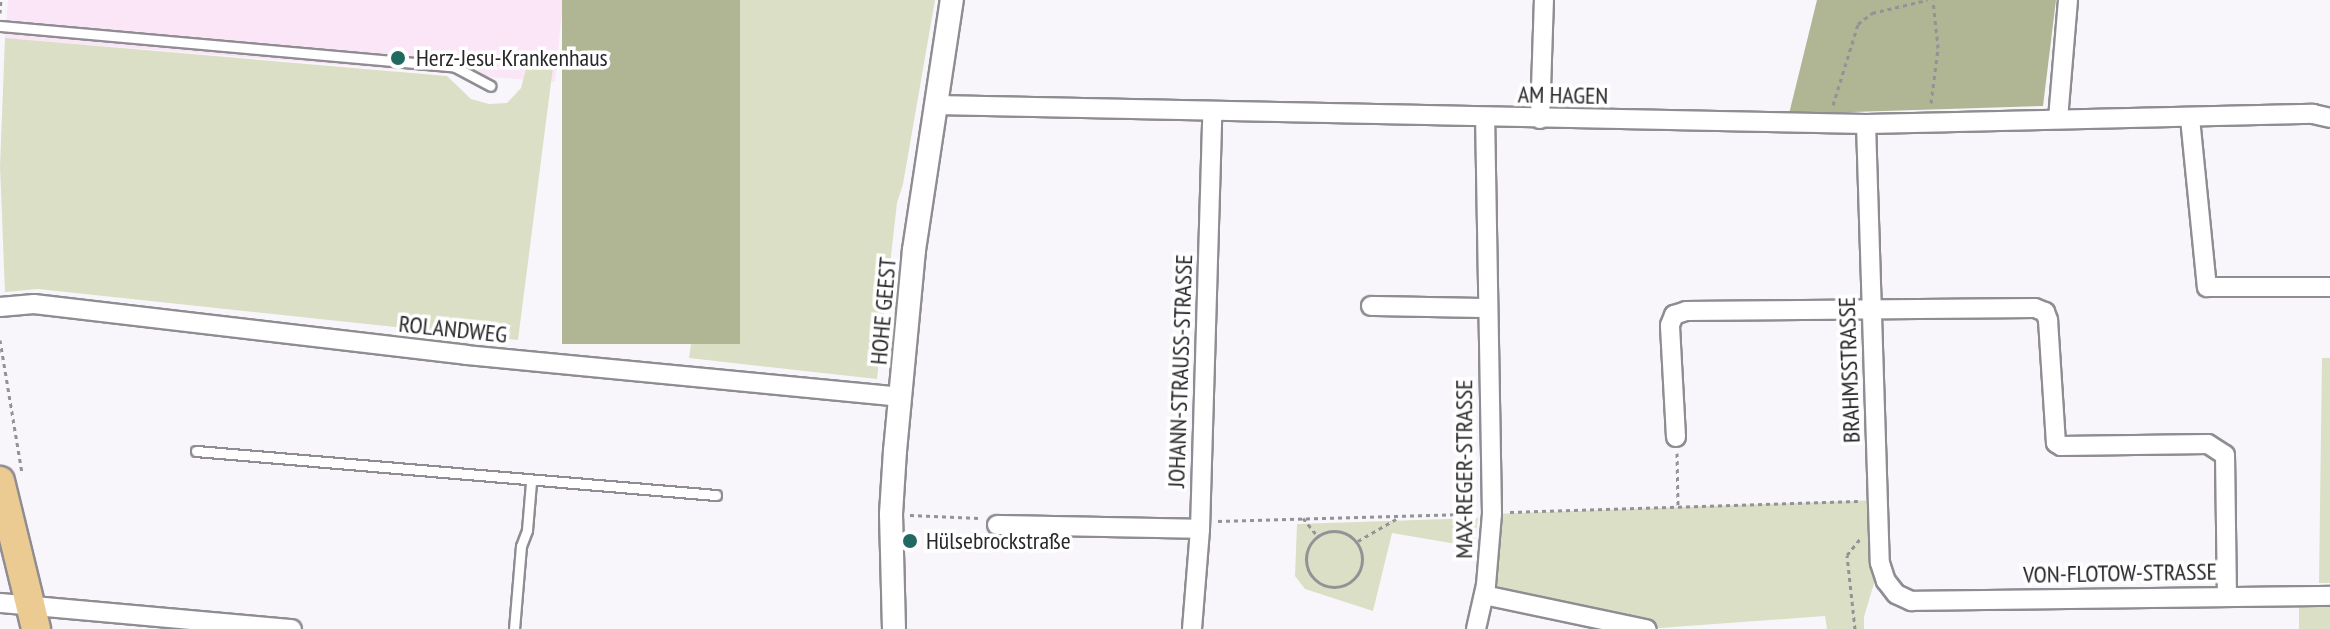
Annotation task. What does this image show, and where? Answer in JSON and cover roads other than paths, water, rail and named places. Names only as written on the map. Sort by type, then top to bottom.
[{"type":"main road","points":[[0,481],[33,618]]},
{"type":"street","name":"HOHE GEEST","points":[[894,629],[891,514],[914,250],[952,0]]},
{"type":"street","points":[[1540,119],[1544,0]]},
{"type":"street","points":[[2058,119],[2068,0]]},
{"type":"street","name":"AM HAGEN","points":[[936,105],[1866,124],[2313,114],[2330,118]]},
{"type":"street","name":"JOHANN-STRAUSS-STRASSE","points":[[1192,629],[1200,525],[1212,113]]},
{"type":"street","name":"MAX-REGER-STRASSE","points":[[1476,629],[1484,595],[1492,514],[1485,118]]},
{"type":"street","points":[[2190,118],[2207,287],[2330,287]]},
{"type":"street","name":"BRAHMSSTRASSE","points":[[1866,124],[1880,563],[1886,581],[1896,594],[1911,601]]},
{"type":"street","name":"ROLANDWEG","points":[[0,307],[34,304],[466,355],[901,397]]},
{"type":"street","points":[[1371,306],[1486,308]]},
{"type":"street","points":[[1676,437],[1670,325],[1674,315],[1686,311],[1870,312],[2035,308],[2045,312],[2048,320],[2056,443],[2061,446],[2208,444],[2225,455],[2227,596]]},
{"type":"street","points":[[997,525],[1200,525]]},
{"type":"street","points":[[1484,595],[1646,629]]},
{"type":"street","name":"VON-FLOTOW-STRASSE","points":[[1911,601],[2330,596]]},
{"type":"street","points":[[0,603],[33,618],[292,629]]},
{"type":"lane","points":[[0,26],[455,67],[490,86]]},
{"type":"lane","points":[[196,451],[531,482],[716,495]]},
{"type":"lane","points":[[514,629],[521,546],[527,530],[531,482]]},
{"type":"place","name":"Herz-Jesu-Krankenhaus","points":[[398,58]]},
{"type":"place","name":"Hülsebrockstraße","points":[[910,541]]}]
